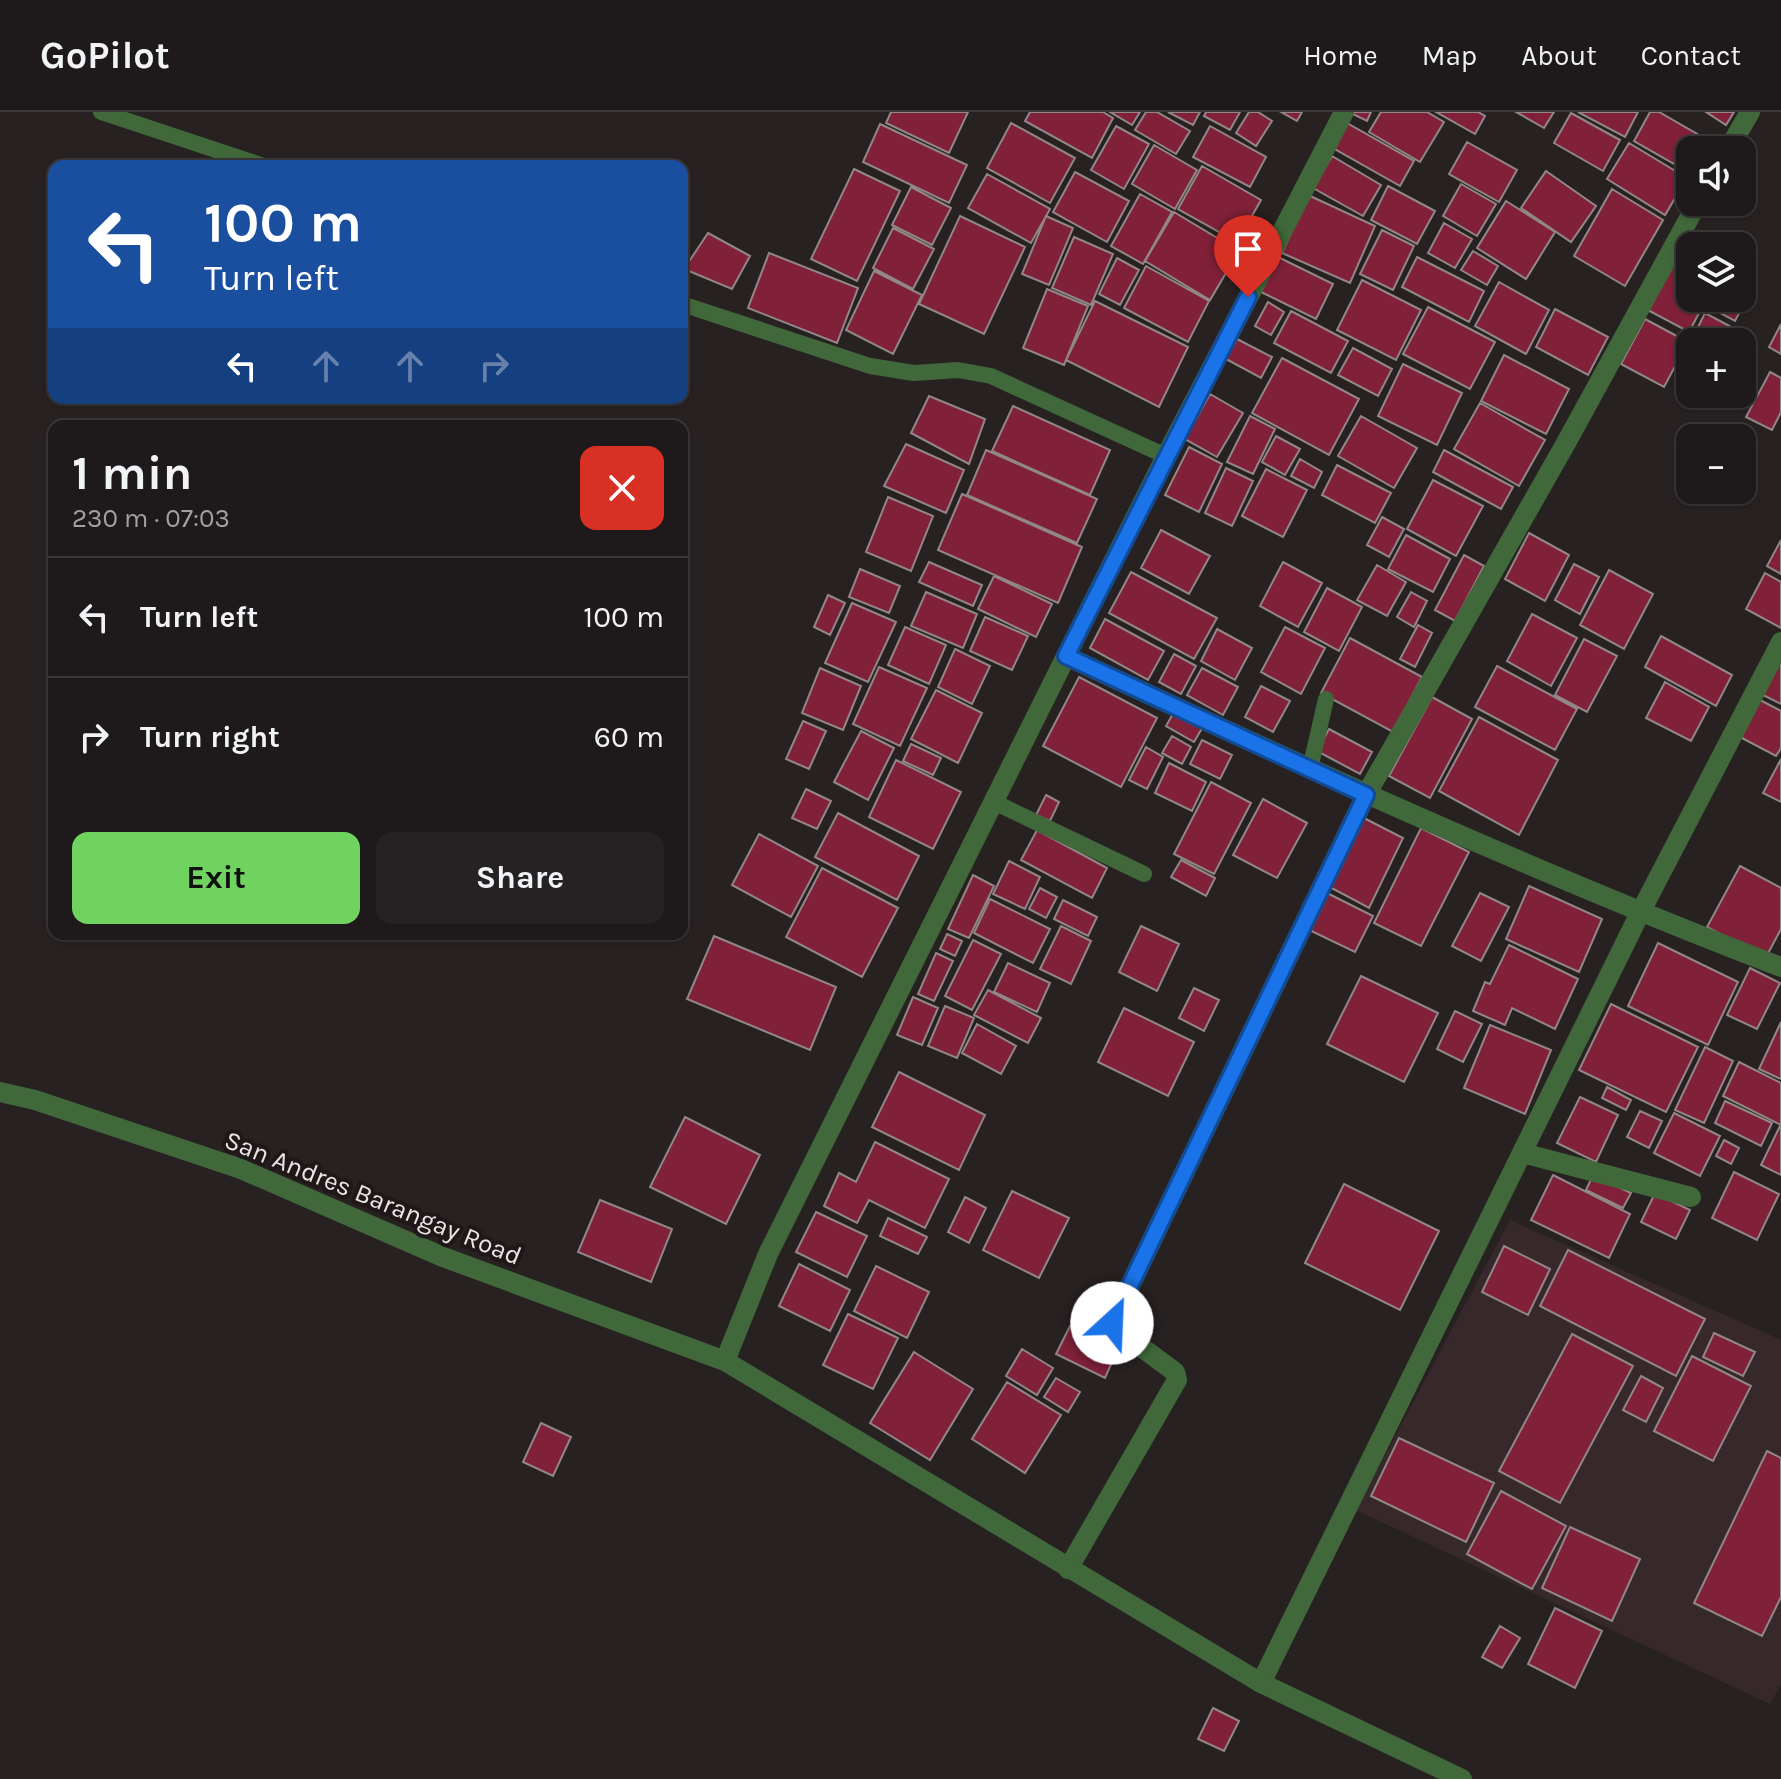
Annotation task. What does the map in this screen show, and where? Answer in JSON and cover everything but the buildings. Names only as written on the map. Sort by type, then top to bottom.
[{"type":"street","points":[[725,1361],[768,1254],[1166,456],[1344,112]]},
{"type":"street","points":[[1736,136],[1750,112]]},
{"type":"street","points":[[1068,1569],[1177,1380],[1175,1372],[1117,1330],[1114,1319],[1366,795],[1690,216]]},
{"type":"street","points":[[1261,1683],[1640,913],[1781,642]]},
{"type":"street","points":[[1066,656],[1366,795],[1640,913],[1781,967]]},
{"type":"street","name":"San Andres Barangay Road","points":[[0,1092],[35,1100],[241,1169],[443,1257],[725,1361],[1261,1683],[1462,1779]]},
{"type":"street","points":[[1522,1153],[1691,1197]]},
{"type":"lane","points":[[101,112],[246,160]]},
{"type":"lane","points":[[688,306],[870,366],[914,373],[958,370],[991,376],[1166,456]]},
{"type":"lane","points":[[1310,769],[1326,699]]},
{"type":"lane","points":[[994,802],[1144,874]]},
{"type":"shaded area","points":[[1510,1220],[1781,1340],[1781,1684],[1770,1704],[1356,1510]]},
{"type":"route","points":[[1112,1323],[1366,795],[1066,656],[1248,297]]}]
